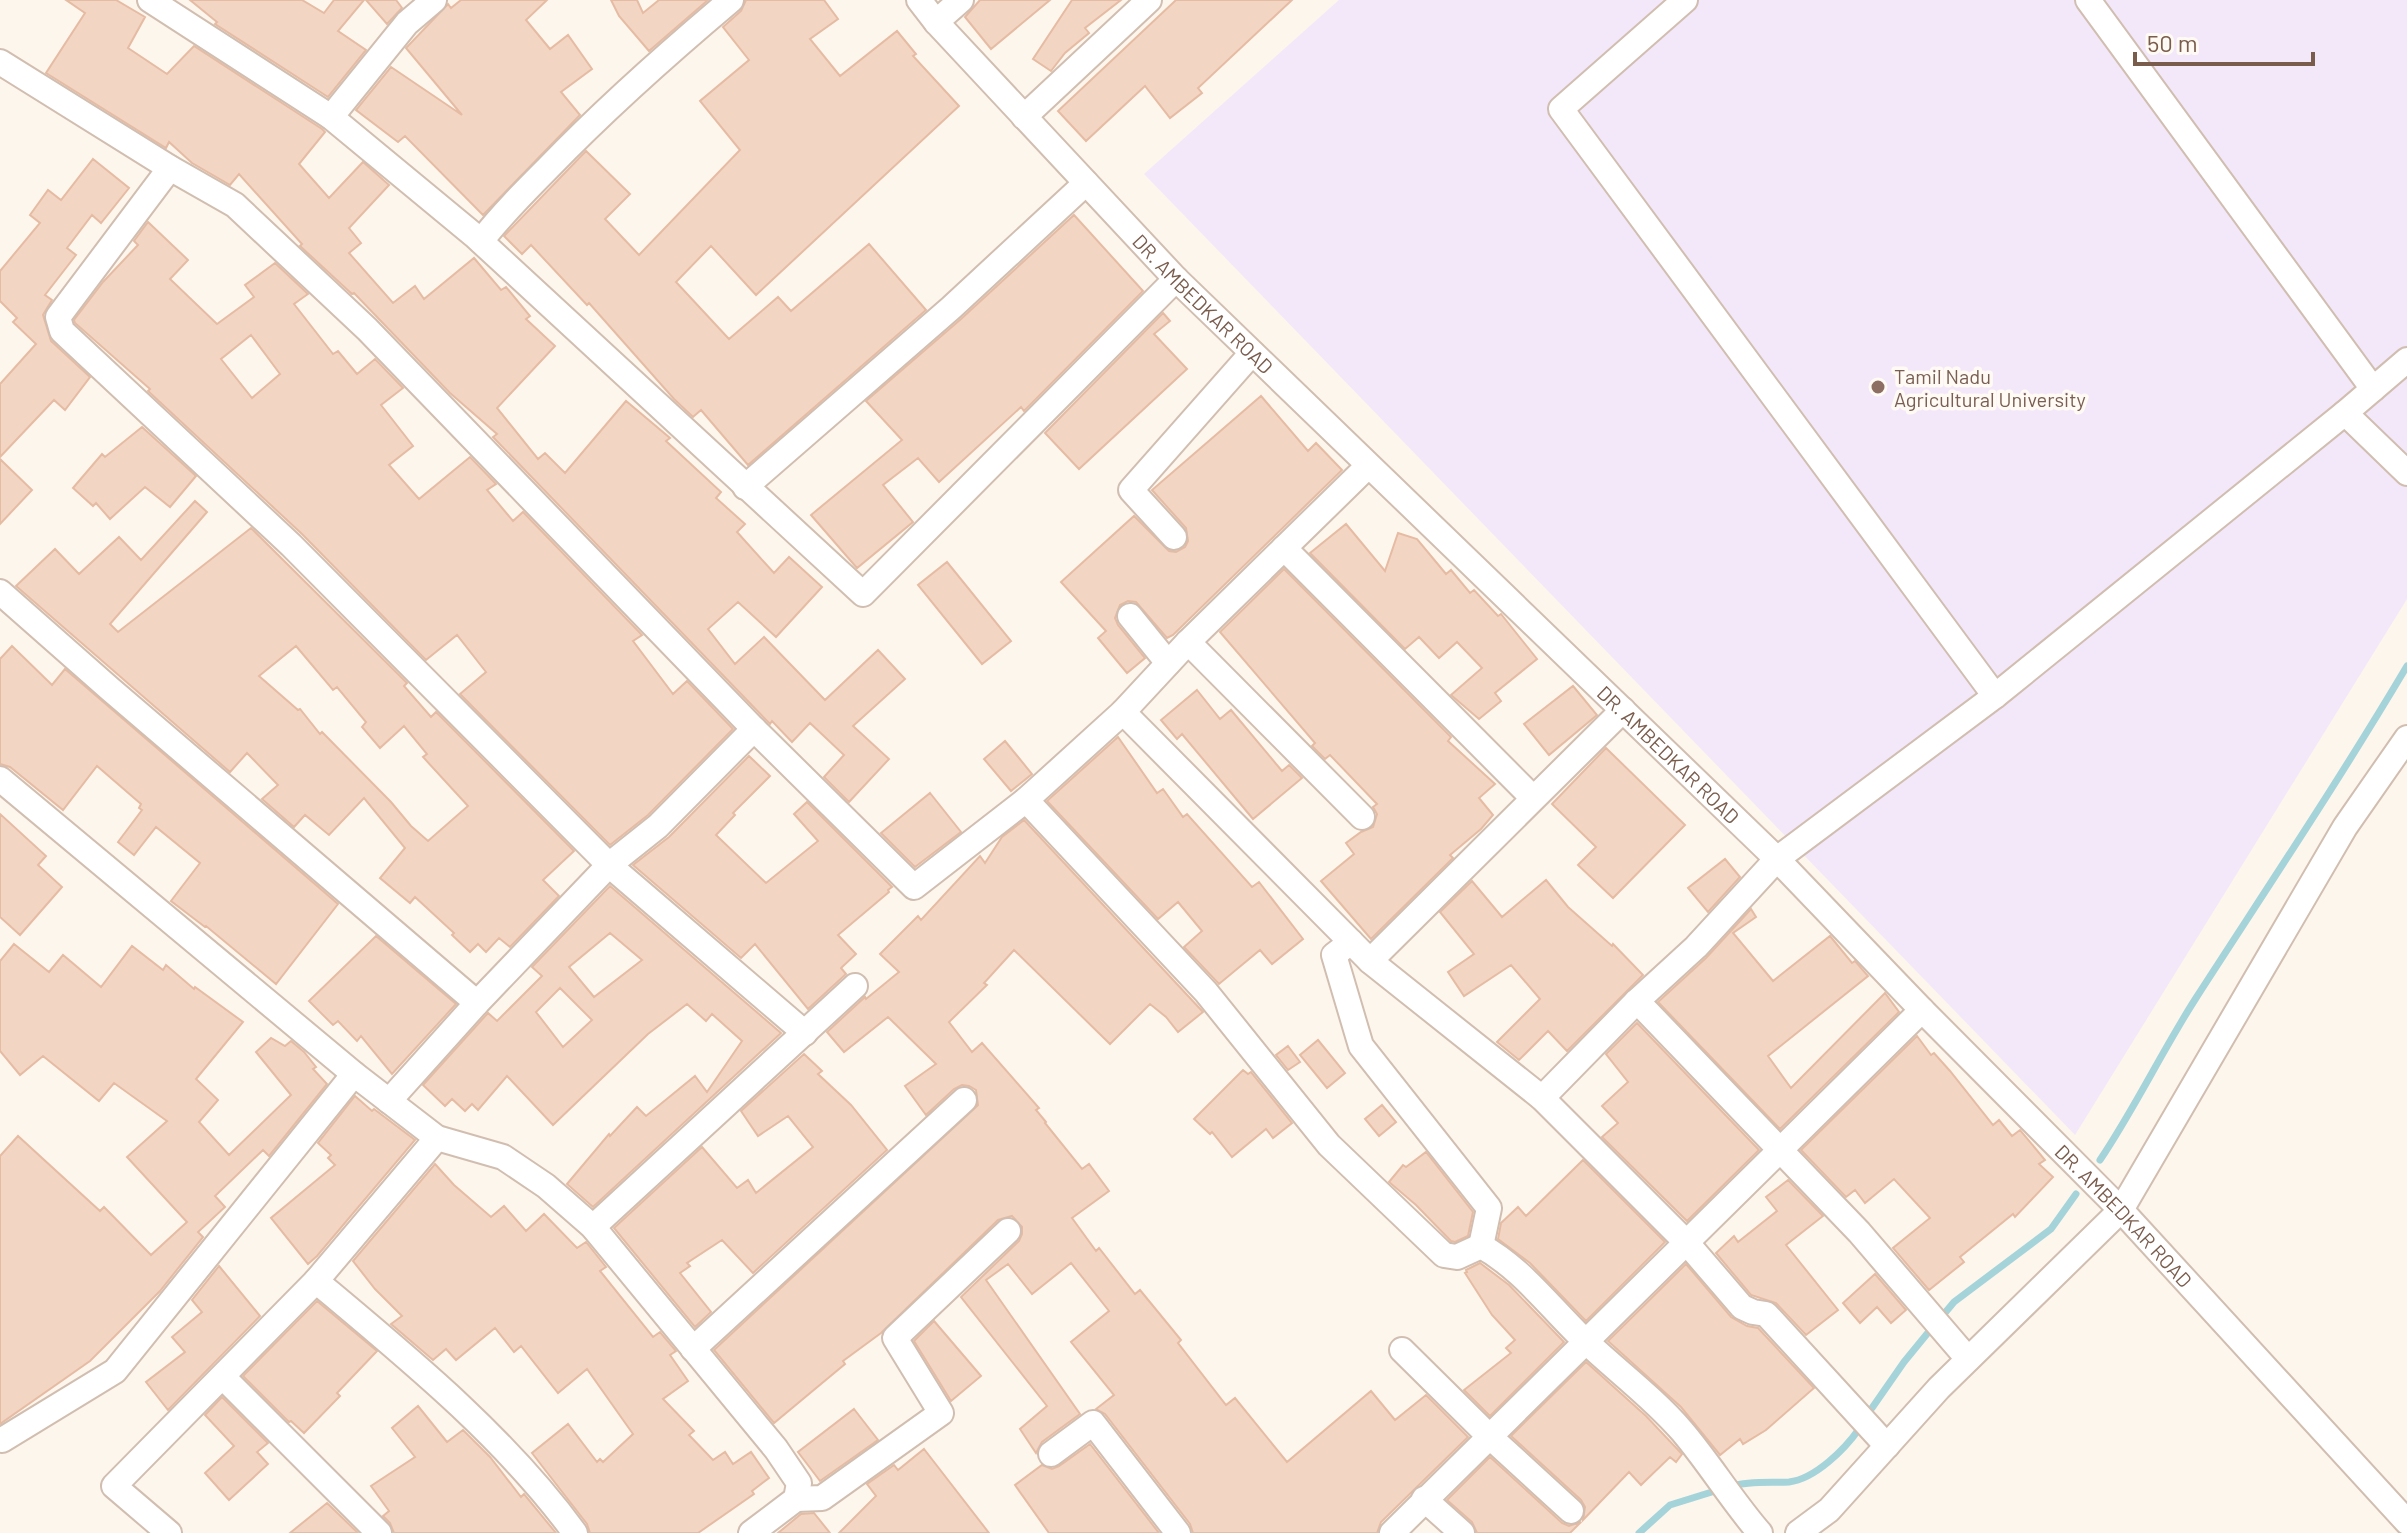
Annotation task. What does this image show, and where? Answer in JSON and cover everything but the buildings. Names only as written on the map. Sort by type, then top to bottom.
[{"type":"street","points":[[150,0],[331,117],[481,241],[863,594],[1176,279]]},
{"type":"street","points":[[331,117],[407,23],[434,0]]},
{"type":"street","points":[[481,241],[588,126],[731,0]]},
{"type":"street","name":"DR. AMBEDKAR ROAD","points":[[919,0],[936,22],[1176,279],[1777,859],[2121,1210],[2407,1522]]},
{"type":"street","points":[[936,22],[961,0]]},
{"type":"street","points":[[1024,117],[1149,0]]},
{"type":"street","points":[[1685,0],[1561,109],[1995,696]]},
{"type":"street","points":[[2088,0],[2373,389]]},
{"type":"street","points":[[0,62],[235,205],[367,329],[754,729],[914,887],[1026,800],[1123,712],[1188,642],[1368,466]]},
{"type":"street","points":[[170,168],[58,317],[62,331],[291,545],[609,865],[805,1033]]},
{"type":"street","points":[[745,487],[951,308],[1086,183]]},
{"type":"street","points":[[1174,537],[1131,490],[1252,353]]},
{"type":"street","points":[[1542,1098],[1637,1001],[1696,947],[1777,859],[1995,696],[2407,360]]},
{"type":"street","points":[[2345,413],[2407,473]]},
{"type":"street","points":[[1284,548],[1532,797]]},
{"type":"street","points":[[0,592],[477,1003]]},
{"type":"street","points":[[1130,616],[1168,663]]},
{"type":"street","points":[[1188,642],[1362,817]]},
{"type":"street","points":[[1370,961],[1623,710]]},
{"type":"street","points":[[1123,712],[1370,961],[1542,1098],[1687,1243],[1742,1307],[1766,1314],[1887,1446]]},
{"type":"street","points":[[389,1101],[477,1003],[609,865],[658,826],[754,729]]},
{"type":"street","points":[[1798,1533],[1829,1510],[1968,1359],[2121,1210],[2345,827],[2407,738]]},
{"type":"street","points":[[0,779],[354,1074],[437,1138],[503,1157],[546,1186],[593,1227],[776,1449],[799,1483],[796,1499]]},
{"type":"street","points":[[1026,800],[1206,992],[1340,1156],[1444,1255],[1457,1257],[1481,1246]]},
{"type":"street","points":[[1351,942],[1334,955],[1361,1046],[1489,1208],[1481,1246]]},
{"type":"street","points":[[593,1227],[855,986]]},
{"type":"street","points":[[1637,1001],[1859,1232],[1968,1359]]},
{"type":"street","points":[[1392,1533],[1922,1010]]},
{"type":"street","points":[[1,1440],[115,1371],[354,1074]]},
{"type":"street","points":[[693,1349],[964,1100]]},
{"type":"street","points":[[169,1533],[114,1486],[316,1281],[437,1138]]},
{"type":"street","points":[[751,1533],[796,1499],[822,1498],[941,1413],[895,1338],[1008,1231]]},
{"type":"street","points":[[1481,1246],[1515,1270],[1586,1343],[1633,1381],[1682,1432],[1760,1533]]},
{"type":"street","points":[[316,1281],[409,1359],[483,1429],[545,1492],[575,1533]]},
{"type":"street","points":[[1402,1350],[1571,1511]]},
{"type":"street","points":[[223,1377],[379,1533]]},
{"type":"street","points":[[1051,1454],[1093,1423],[1178,1533]]},
{"type":"street","points":[[1424,1499],[1462,1533]]},
{"type":"shaded area","name":"Tamil Nadu Agricultural University","points":[[1339,0],[2407,0],[2407,599],[2075,1135],[1144,174]]},
{"type":"waterway","points":[[2100,1160],[2196,998],[2330,792],[2407,666]]},
{"type":"waterway","points":[[1944,1314],[1954,1302],[2051,1229],[2076,1194]]},
{"type":"waterway","points":[[1872,1408],[1931,1329]]},
{"type":"waterway","points":[[1732,1486],[1799,1480],[1838,1454],[1859,1429]]},
{"type":"waterway","points":[[1639,1533],[1670,1505],[1715,1491]]},
{"type":"place","name":"Tamil Nadu Agricultural University","points":[[1878,387]]}]
